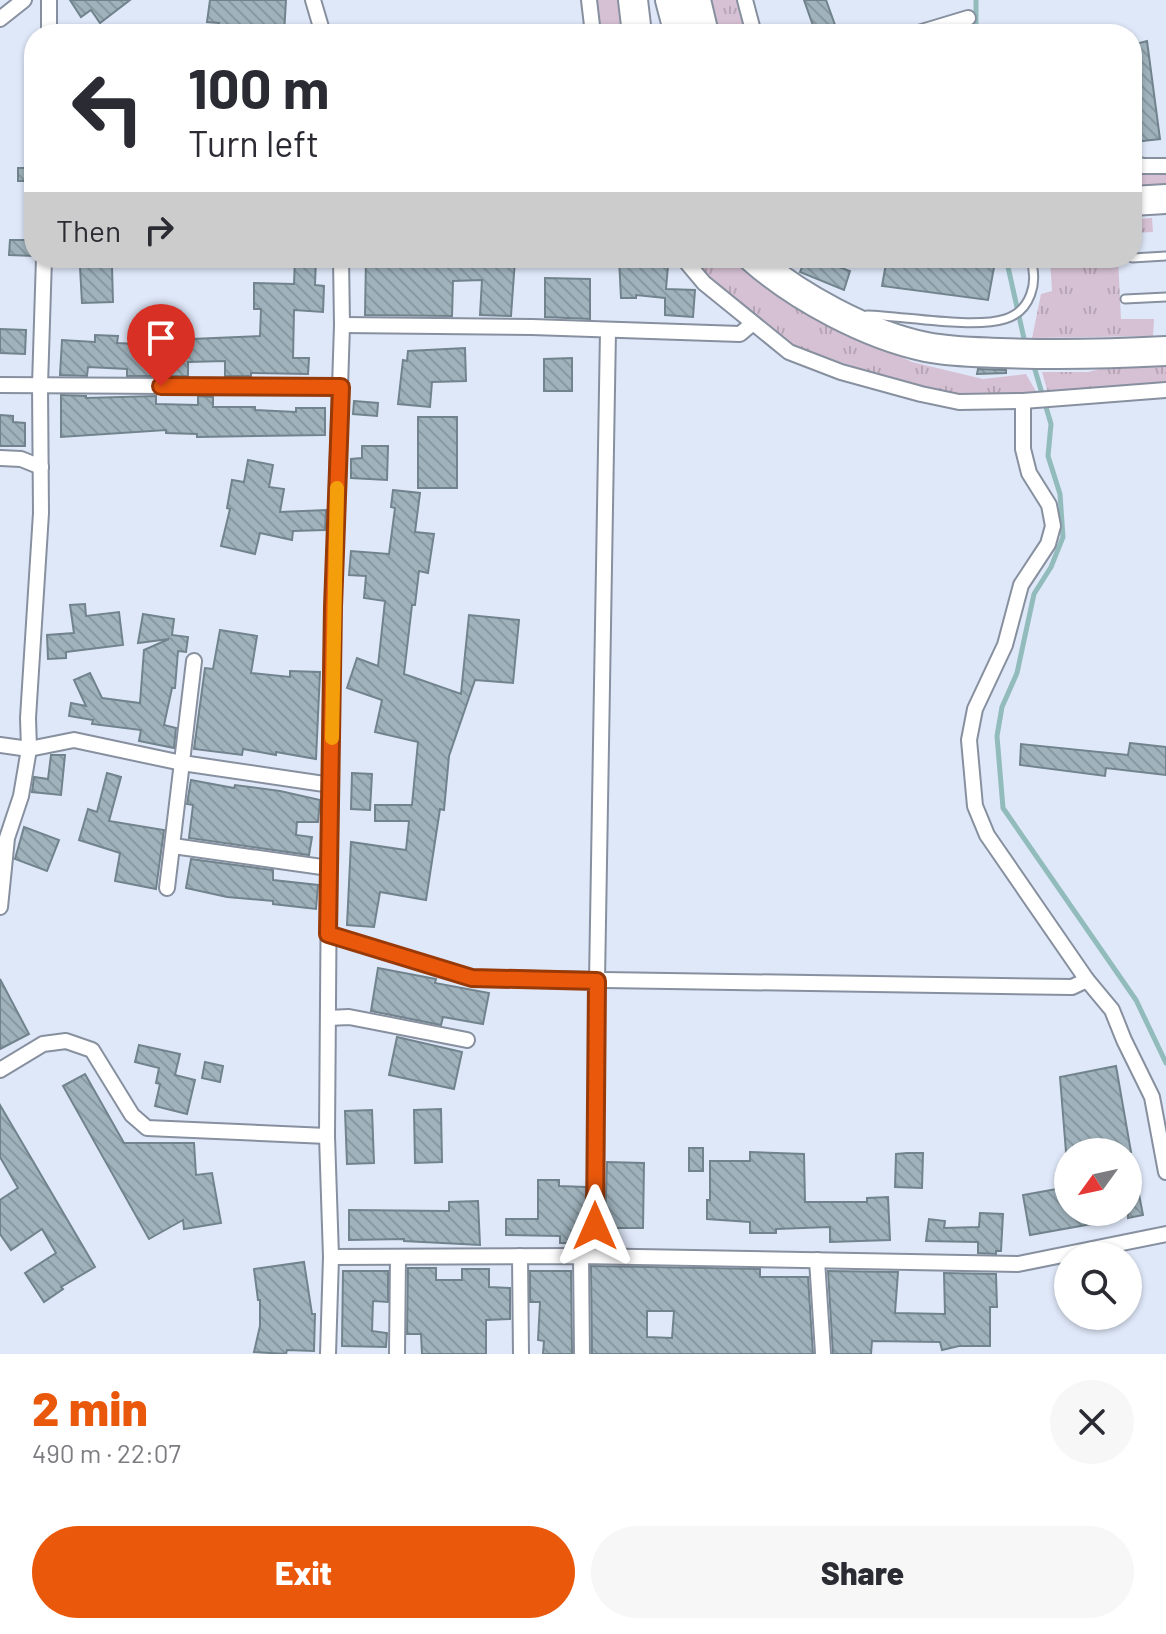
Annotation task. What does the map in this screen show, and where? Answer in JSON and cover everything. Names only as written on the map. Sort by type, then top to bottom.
[{"type":"highway","points":[[633,0],[636,24]]},
{"type":"highway","points":[[647,0],[648,24]]},
{"type":"highway","points":[[670,0],[676,24]]},
{"type":"highway","points":[[696,0],[702,24]]},
{"type":"highway","points":[[1142,200],[1166,199]]},
{"type":"highway","points":[[766,268],[791,288],[846,317],[898,339],[949,351],[1078,356],[1166,351]]},
{"type":"street","points":[[0,19],[24,0]]},
{"type":"street","points":[[49,0],[49,24]]},
{"type":"street","points":[[313,0],[320,24]]},
{"type":"street","points":[[589,0],[592,24]]},
{"type":"street","points":[[745,0],[751,24]]},
{"type":"street","points":[[948,24],[968,18]]},
{"type":"street","points":[[1142,166],[1166,166]]},
{"type":"street","points":[[0,907],[7,838],[21,796],[29,749],[28,718],[41,513],[40,385],[44,268]]},
{"type":"street","points":[[328,1354],[331,1257],[327,1136],[328,934],[341,268]]},
{"type":"street","points":[[691,268],[704,283],[789,352],[841,372],[959,402],[1023,401],[1166,390]]},
{"type":"street","points":[[342,325],[740,334],[753,323]]},
{"type":"street","points":[[582,1354],[597,981],[608,330]]},
{"type":"street","points":[[0,385],[341,387]]},
{"type":"street","points":[[1023,401],[1023,449],[1029,473],[1049,505],[1053,526],[1048,544],[1021,585],[1005,645],[975,709],[969,740],[975,806],[987,835],[1087,980],[1112,1010],[1152,1097],[1166,1172]]},
{"type":"street","points":[[0,458],[21,459],[41,467]]},
{"type":"street","points":[[167,888],[194,661]]},
{"type":"street","points":[[0,745],[29,749],[74,740],[182,763],[331,785]]},
{"type":"street","points":[[173,846],[329,868]]},
{"type":"street","points":[[328,934],[472,978],[1072,987],[1087,980]]},
{"type":"street","points":[[328,1018],[349,1017],[467,1040]]},
{"type":"street","points":[[0,1070],[43,1044],[66,1041],[92,1050],[132,1115],[147,1128],[327,1136]]},
{"type":"street","points":[[331,1257],[588,1256],[1018,1264],[1166,1234]]},
{"type":"street","points":[[520,1256],[521,1354]]},
{"type":"street","points":[[397,1354],[398,1257]]},
{"type":"street","points":[[817,1260],[823,1353]]},
{"type":"lane","points":[[1142,257],[1166,256]]},
{"type":"lane","points":[[846,317],[884,315],[982,322],[1006,319],[1025,308],[1033,291],[1034,268]]},
{"type":"lane","points":[[1125,299],[1166,297]]},
{"type":"green space","points":[[596,0],[618,0],[622,24],[598,24]]},
{"type":"green space","points":[[706,0],[737,0],[743,24],[713,24]]},
{"type":"green space","points":[[1166,172],[1166,186],[1142,187],[1142,173]]},
{"type":"green space","points":[[1142,218],[1152,218],[1153,232],[1142,233]]},
{"type":"green space","points":[[700,268],[746,268],[786,302],[912,362],[983,379],[1026,374],[1038,395],[963,396],[880,376],[783,342]]},
{"type":"green space","points":[[1051,268],[1118,268],[1121,319],[1154,319],[1153,336],[1032,338],[1041,294],[1052,291]]},
{"type":"green space","points":[[1166,361],[1166,382],[1048,393],[1042,372],[1088,372],[1130,362]]},
{"type":"building","points":[[70,0],[130,0],[100,23],[91,10],[81,17]]},
{"type":"building","points":[[210,0],[286,0],[285,24],[207,22]]},
{"type":"building","points":[[804,0],[826,0],[835,24],[812,24]]},
{"type":"building","points":[[1147,41],[1160,139],[1142,141],[1142,42]]},
{"type":"building","points":[[18,168],[24,168],[24,181],[18,181]]},
{"type":"building","points":[[10,240],[24,240],[24,256],[9,255]]},
{"type":"building","points":[[80,268],[112,268],[113,302],[82,303]]},
{"type":"building","points":[[295,268],[316,268],[315,285],[324,286],[323,312],[294,310],[293,358],[309,358],[308,374],[225,376],[225,361],[188,362],[188,376],[127,376],[127,369],[88,367],[87,376],[60,375],[62,340],[95,342],[95,335],[118,336],[117,343],[160,345],[192,343],[192,339],[260,336],[261,309],[254,309],[254,283],[294,284]]},
{"type":"building","points":[[366,268],[514,268],[511,316],[480,315],[482,280],[453,281],[452,316],[365,315]]},
{"type":"building","points":[[620,268],[668,268],[666,289],[695,290],[693,317],[665,315],[665,298],[636,295],[636,298],[621,298]]},
{"type":"building","points":[[802,268],[842,268],[850,271],[844,290],[800,272]]},
{"type":"building","points":[[885,268],[994,268],[988,300],[882,286]]},
{"type":"building","points":[[545,278],[590,279],[590,319],[545,317]]},
{"type":"building","points":[[0,329],[26,330],[25,354],[0,353]]},
{"type":"building","points":[[465,348],[466,381],[432,382],[430,407],[398,404],[403,360],[407,361],[408,351]]},
{"type":"building","points":[[572,358],[572,391],[544,391],[544,359]]},
{"type":"building","points":[[978,369],[1006,370],[1006,373],[977,374]]},
{"type":"building","points":[[61,395],[86,398],[156,396],[156,404],[198,405],[198,396],[213,397],[213,407],[255,407],[255,410],[296,412],[296,408],[325,408],[325,435],[197,437],[197,434],[166,433],[166,430],[61,437]]},
{"type":"building","points":[[354,401],[378,403],[377,416],[353,414]]},
{"type":"building","points":[[0,415],[13,416],[13,422],[25,423],[25,446],[0,446]]},
{"type":"building","points":[[418,417],[457,417],[457,488],[418,488]]},
{"type":"building","points":[[362,446],[388,446],[387,480],[351,478],[351,459],[362,458]]},
{"type":"building","points":[[248,460],[273,465],[269,487],[284,489],[280,512],[326,510],[325,530],[293,531],[292,540],[260,533],[255,554],[221,546],[230,509],[227,508],[232,480],[244,482]]},
{"type":"building","points":[[393,490],[420,493],[415,532],[434,534],[428,573],[419,571],[404,674],[461,694],[469,615],[519,620],[513,683],[475,680],[449,756],[444,810],[440,809],[426,900],[380,892],[374,927],[347,925],[351,842],[406,850],[409,821],[375,821],[375,805],[412,805],[418,742],[375,732],[382,700],[347,688],[357,658],[378,666],[385,601],[364,598],[366,576],[349,575],[351,551],[389,554],[395,508],[391,507]]},
{"type":"building","points":[[85,604],[86,616],[119,612],[123,645],[66,652],[66,658],[48,659],[47,635],[74,633],[70,605]]},
{"type":"building","points":[[143,614],[174,619],[172,635],[188,637],[186,652],[178,651],[175,688],[172,688],[164,725],[176,728],[174,748],[139,741],[141,730],[92,724],[93,720],[69,716],[71,703],[86,706],[74,680],[90,673],[102,698],[140,703],[144,650],[169,639],[138,643]]},
{"type":"building","points":[[220,630],[257,636],[251,673],[290,677],[290,671],[320,672],[316,759],[243,749],[242,755],[194,749],[205,668],[213,669]]},
{"type":"building","points":[[1130,743],[1166,747],[1166,775],[1106,768],[1105,776],[1020,765],[1021,744],[1128,755]]},
{"type":"building","points":[[51,755],[65,755],[61,795],[32,792],[34,777],[48,779]]},
{"type":"building","points":[[107,773],[121,777],[109,821],[164,830],[156,889],[115,881],[120,853],[79,840],[88,809],[97,812]]},
{"type":"building","points":[[352,773],[372,774],[370,810],[351,809]]},
{"type":"building","points":[[191,780],[234,788],[235,785],[280,791],[320,800],[318,822],[297,822],[296,835],[312,837],[309,855],[189,838],[193,805],[187,804]]},
{"type":"building","points":[[24,827],[59,840],[47,871],[15,859]]},
{"type":"building","points":[[191,859],[273,870],[273,880],[318,885],[316,909],[186,888]]},
{"type":"building","points":[[378,968],[489,993],[483,1024],[443,1017],[441,1025],[371,1011]]},
{"type":"building","points":[[0,979],[29,1034],[0,1049]]},
{"type":"building","points":[[397,1037],[462,1052],[454,1089],[389,1075]]},
{"type":"building","points":[[139,1045],[180,1054],[175,1075],[195,1080],[187,1114],[155,1106],[160,1084],[156,1083],[159,1068],[135,1062]]},
{"type":"building","points":[[205,1062],[223,1066],[220,1082],[202,1078]]},
{"type":"building","points":[[1116,1066],[1129,1138],[1065,1138],[1060,1077]]},
{"type":"building","points":[[85,1074],[124,1143],[194,1143],[196,1175],[212,1173],[221,1223],[184,1229],[183,1220],[149,1239],[63,1086]]},
{"type":"building","points":[[0,1105],[95,1267],[61,1287],[63,1289],[44,1302],[25,1273],[56,1253],[42,1229],[11,1250],[0,1234],[0,1200],[18,1188],[0,1157]]},
{"type":"building","points":[[441,1109],[442,1162],[415,1163],[414,1110]]},
{"type":"building","points":[[372,1110],[374,1163],[347,1164],[345,1111]]},
{"type":"building","points":[[689,1148],[703,1148],[703,1171],[689,1171]]},
{"type":"building","points":[[750,1152],[804,1154],[805,1202],[867,1202],[867,1198],[888,1197],[890,1240],[830,1242],[830,1227],[750,1233],[750,1222],[707,1219],[710,1161],[750,1161]]},
{"type":"building","points":[[923,1153],[922,1188],[895,1187],[896,1154]]},
{"type":"building","points":[[607,1162],[644,1163],[643,1228],[605,1228]]},
{"type":"building","points":[[538,1180],[559,1180],[559,1186],[586,1187],[585,1243],[560,1243],[560,1236],[506,1235],[506,1219],[538,1219]]},
{"type":"building","points":[[1054,1189],[1054,1226],[1081,1226],[1030,1235],[1023,1195]]},
{"type":"building","points":[[478,1201],[480,1245],[404,1239],[349,1240],[349,1210],[449,1211],[449,1202]]},
{"type":"building","points":[[980,1213],[1003,1214],[1001,1251],[996,1251],[996,1254],[978,1253],[978,1242],[926,1241],[929,1219],[945,1221],[944,1228],[979,1227]]},
{"type":"building","points":[[304,1262],[312,1314],[315,1314],[314,1351],[287,1350],[286,1354],[254,1352],[260,1326],[260,1300],[254,1269]]},
{"type":"building","points":[[591,1266],[760,1269],[760,1277],[808,1277],[813,1354],[592,1354]],"holes":[[[647,1311],[674,1311],[672,1338],[647,1337]]]},
{"type":"building","points":[[408,1268],[436,1268],[436,1280],[462,1280],[462,1269],[489,1269],[489,1287],[510,1288],[510,1319],[486,1320],[486,1354],[422,1354],[421,1334],[407,1334]]},
{"type":"building","points":[[343,1271],[388,1271],[388,1302],[373,1301],[372,1331],[387,1333],[386,1347],[342,1346]]},
{"type":"building","points":[[530,1271],[571,1271],[572,1354],[543,1354],[544,1341],[538,1340],[540,1302],[530,1302]]},
{"type":"building","points":[[828,1271],[898,1272],[895,1313],[945,1314],[944,1273],[996,1274],[997,1307],[990,1307],[990,1346],[959,1346],[942,1350],[940,1342],[872,1341],[871,1354],[833,1354]]},
{"type":"waterway","points":[[976,0],[976,24]]},
{"type":"waterway","points":[[1008,268],[1025,343]]},
{"type":"waterway","points":[[1033,363],[1051,424],[1048,456],[1060,494],[1063,537],[1051,567],[1034,594],[1017,673],[1002,707],[997,736],[1003,808],[1136,1000],[1166,1063]]},
{"type":"slow traffic","points":[[332,738],[337,488]]},
{"type":"route","points":[[161,386],[341,387],[333,607],[328,934],[472,978],[597,981],[595,1226]]}]
